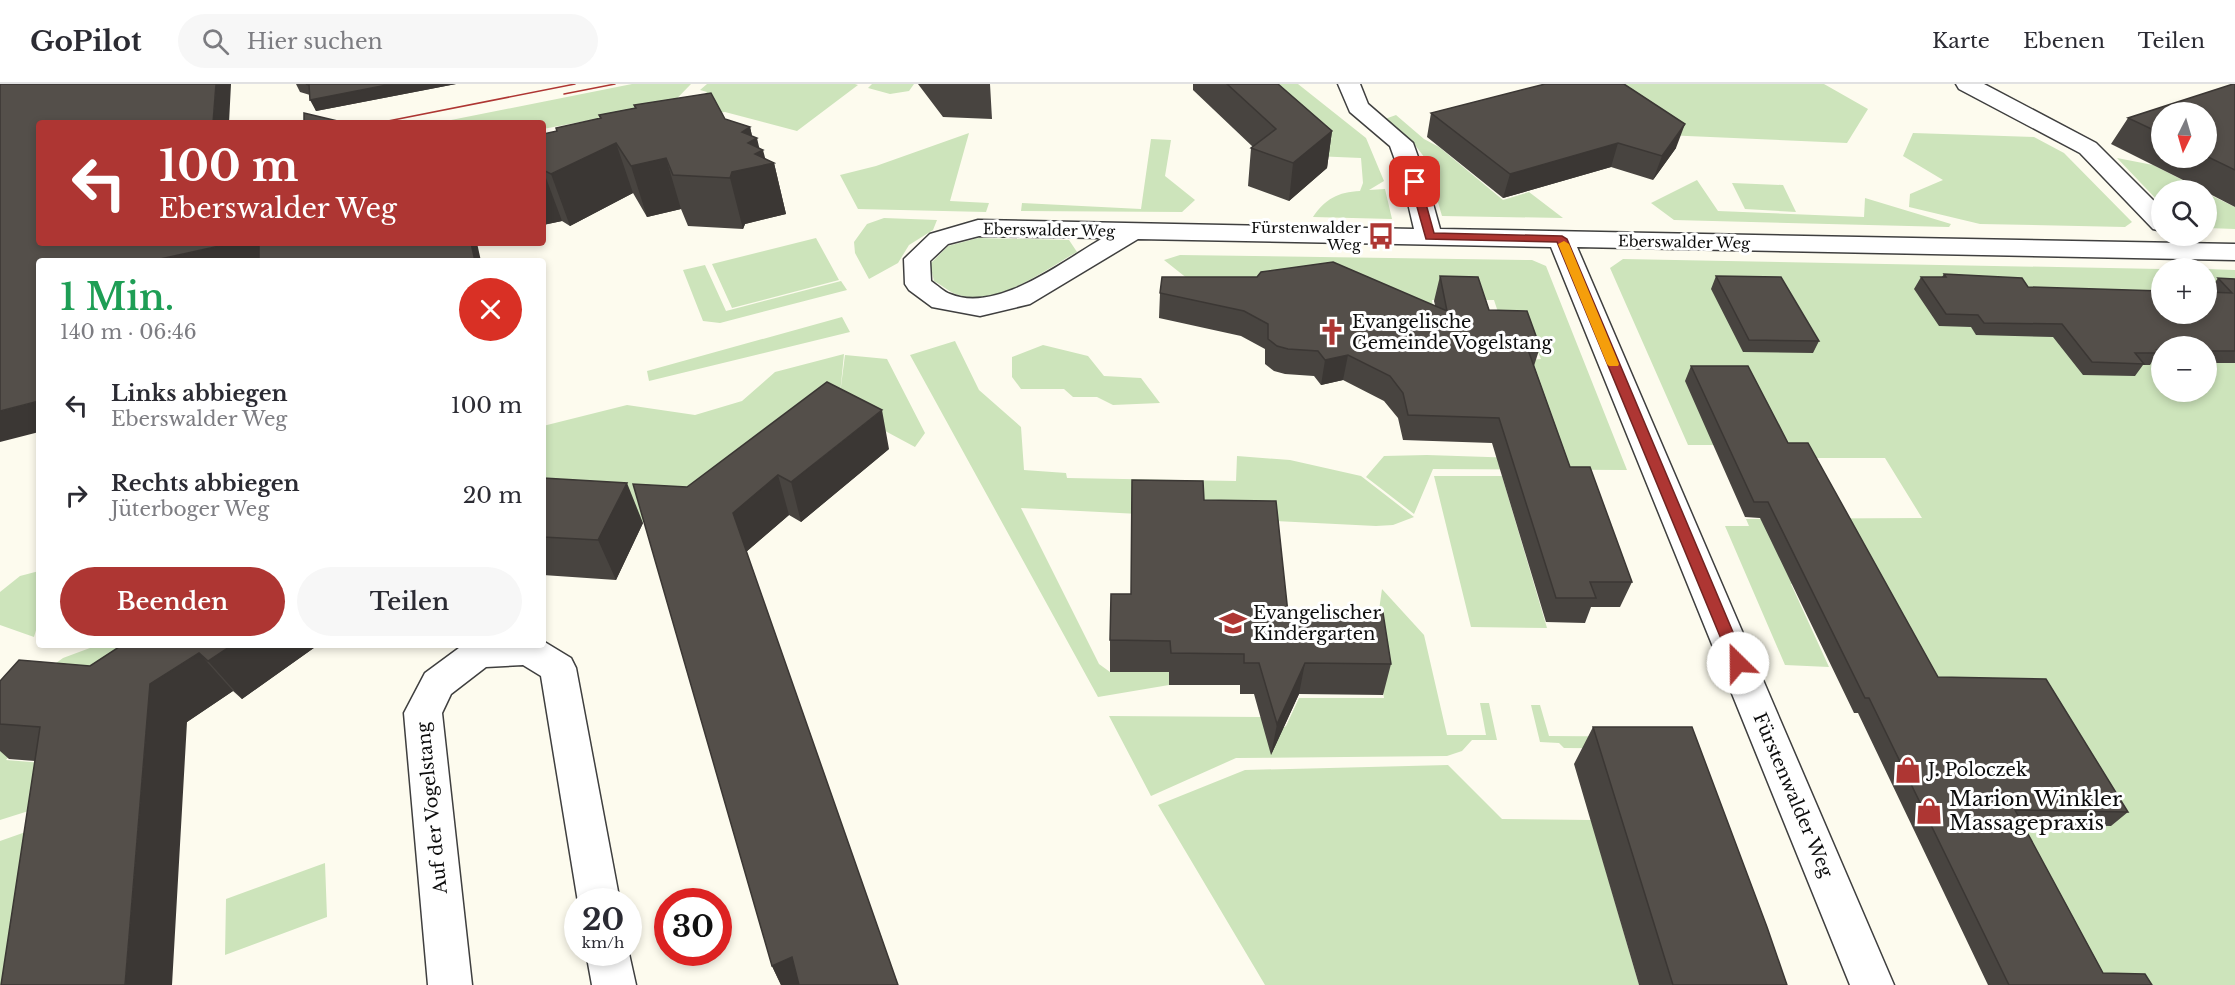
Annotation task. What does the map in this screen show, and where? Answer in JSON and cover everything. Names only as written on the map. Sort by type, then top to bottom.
[{"type":"street","points":[[1349,84],[1358,107],[1401,143],[1415,182],[1429,237]]},
{"type":"street","points":[[1967,84],[2088,148],[2151,213]]},
{"type":"street","name":"Eberswalder Weg","points":[[1133,231],[1020,298],[980,308],[942,301],[918,284],[917,259],[939,239],[978,228],[1562,239],[2151,243]]},
{"type":"street","name":"Fürstenwalder Weg","points":[[1562,239],[1872,985]]},
{"type":"street","name":"Eberswalder Weg","points":[[2199,246],[2235,252]]},
{"type":"street","name":"Auf der Vogelstang","points":[[450,985],[423,713],[438,684],[478,653],[529,650],[558,668],[597,888]]},
{"type":"street","points":[[611,966],[614,985]]},
{"type":"green space","points":[[632,84],[691,84],[660,116],[621,124],[596,119],[546,128],[546,120],[451,120]]},
{"type":"green space","points":[[707,84],[858,85],[797,131],[725,112],[672,117],[693,105],[707,92],[700,90]]},
{"type":"green space","points":[[872,84],[914,84],[909,91],[890,94],[868,88]]},
{"type":"green space","points":[[1254,84],[1298,84],[1366,138],[1384,181],[1369,190],[1385,189],[1392,219],[1313,217],[1327,201],[1345,193],[1360,191],[1363,183],[1361,158],[1314,156]]},
{"type":"green space","points":[[1588,84],[1824,84],[1868,109],[1847,143],[1664,135]]},
{"type":"green space","points":[[1396,115],[1503,200],[1529,192],[1563,218],[1442,216],[1425,158],[1411,140],[1385,119]]},
{"type":"green space","points":[[969,133],[950,201],[989,203],[986,212],[858,209],[840,175],[876,166]]},
{"type":"green space","points":[[1913,133],[2034,137],[2064,153],[2132,222],[2125,227],[1980,224],[1909,207],[1910,194],[1943,180],[1903,156]]},
{"type":"green space","points":[[1151,139],[1171,140],[1165,176],[1195,200],[1182,212],[1021,211],[1022,203],[1141,209]]},
{"type":"green space","points":[[2117,158],[2151,165],[2151,168],[2159,168],[2182,180],[2151,180],[2151,194]]},
{"type":"green space","points":[[1697,180],[1718,211],[1864,217],[1865,198],[1951,224],[1949,227],[1674,220],[1651,203]]},
{"type":"green space","points":[[1732,183],[1783,185],[1796,212],[1745,209]]},
{"type":"green space","points":[[2217,198],[2235,207],[2235,229],[2217,228]]},
{"type":"green space","points":[[884,218],[937,220],[933,230],[909,245],[898,263],[869,279],[855,253],[854,242],[867,224]]},
{"type":"green space","points":[[816,238],[839,280],[732,308],[712,264]]},
{"type":"green space","points":[[978,238],[1069,240],[1077,252],[1033,278],[1001,293],[969,297],[953,293],[934,281],[930,264],[948,246]]},
{"type":"green space","points":[[1180,255],[1532,260],[1546,266],[1627,470],[1433,469],[1414,514],[1366,477],[1384,456],[1427,455],[1545,459],[1528,360],[1541,359],[1531,336],[1506,336],[1494,300],[1432,300],[1434,314],[1193,283],[1164,260]]},
{"type":"green space","points":[[1623,259],[2151,269],[2151,324],[2217,324],[2217,269],[2235,270],[2235,985],[2086,985],[2002,825],[2112,826],[1926,693],[1869,584],[1791,584],[1829,667],[1785,665],[1725,526],[1749,526],[1746,519],[1922,518],[1885,458],[1726,458],[1720,445],[1688,445],[1610,268]]},
{"type":"green space","points":[[705,265],[726,311],[841,281],[847,290],[720,323],[703,321],[683,270]]},
{"type":"green space","points":[[842,317],[850,332],[649,381],[647,371]]},
{"type":"green space","points":[[955,341],[979,390],[1021,427],[1024,470],[1066,473],[1067,478],[1236,481],[1237,456],[1290,460],[1361,476],[1414,517],[1393,525],[1376,526],[1021,508],[1099,664],[1110,672],[1169,672],[1169,685],[1098,697],[910,355]]},
{"type":"green space","points":[[1043,345],[1088,356],[1104,376],[1141,378],[1160,403],[1113,405],[1097,397],[1073,397],[1064,389],[1021,389],[1012,377],[1012,357]]},
{"type":"green space","points":[[844,354],[840,394],[845,355],[887,359],[925,433],[915,447],[874,425],[645,522],[546,516],[546,425],[627,405],[695,415],[742,401],[775,372]]},
{"type":"green space","points":[[1434,476],[1502,476],[1547,628],[1471,627]]},
{"type":"green space","points":[[36,572],[34,637],[0,625],[0,592],[20,576]]},
{"type":"green space","points":[[1382,589],[1424,635],[1447,735],[1486,735],[1480,703],[1489,703],[1497,740],[1472,740],[1462,751],[1447,756],[1236,758],[1151,796],[1109,716],[1261,717],[1264,726],[1279,730],[1286,726],[1299,698],[1384,698],[1375,638]]},
{"type":"green space","points":[[90,648],[209,648],[59,697],[6,760],[80,766],[76,796],[0,820],[0,704],[63,658]]},
{"type":"green space","points":[[1531,705],[1540,705],[1549,736],[1695,737],[1687,749],[1564,748],[1559,743],[1540,742]]},
{"type":"green space","points":[[1448,765],[1502,819],[1591,820],[1639,985],[1265,985],[1158,805],[1245,770]]},
{"type":"green space","points":[[74,815],[56,985],[0,985],[0,841]]},
{"type":"green space","points":[[325,863],[327,917],[225,955],[226,899]]},
{"type":"building","points":[[0,84],[216,84],[213,120],[36,120],[36,246],[219,246],[165,258],[36,258],[36,402],[0,411]]},
{"type":"building","points":[[306,84],[392,84],[310,100],[309,85]]},
{"type":"building","points":[[1227,84],[1278,84],[1332,131],[1293,163],[1251,148],[1276,129]]},
{"type":"building","points":[[1545,84],[1624,84],[1685,124],[1662,156],[1618,143],[1510,174],[1431,113]]},
{"type":"building","points":[[2235,84],[2235,170],[2217,161],[2217,102],[2177,102]]},
{"type":"building","points":[[711,93],[725,119],[750,127],[742,132],[757,138],[748,143],[763,150],[755,154],[774,163],[732,172],[730,178],[673,175],[666,158],[631,166],[616,143],[551,174],[546,172],[546,133],[557,131],[556,128],[601,118],[599,115],[636,108],[634,105]]},
{"type":"building","points":[[2151,111],[2151,129],[2128,118]]},
{"type":"building","points":[[304,113],[333,120],[304,120]]},
{"type":"building","points":[[259,246],[472,246],[474,258],[259,258]]},
{"type":"building","points":[[1333,262],[1447,311],[1440,276],[1478,277],[1489,310],[1527,311],[1540,347],[1527,347],[1570,467],[1590,467],[1632,582],[1590,582],[1596,598],[1556,598],[1499,418],[1408,415],[1403,393],[1390,376],[1348,355],[1325,360],[1318,351],[1277,346],[1268,339],[1268,324],[1244,311],[1160,293],[1162,277],[1257,277],[1261,272]]},
{"type":"building","points":[[1944,274],[2022,278],[2028,287],[2151,291],[2151,324],[2217,324],[2217,292],[2232,293],[2218,278],[2235,279],[2235,351],[2217,351],[2217,336],[2151,336],[2151,353],[2135,353],[2144,364],[2092,362],[2062,324],[1984,323],[1978,315],[1946,314],[1921,277],[1946,277]]},
{"type":"building","points":[[1716,276],[1781,277],[1819,341],[1749,340]]},
{"type":"building","points":[[1691,366],[1748,366],[1788,443],[1808,443],[1938,677],[2046,679],[2128,812],[2015,810],[2103,973],[2145,974],[2152,985],[2009,985],[1869,698],[1865,698],[1768,502],[1754,502]]},
{"type":"building","points":[[827,382],[882,410],[791,482],[778,475],[733,513],[898,985],[799,985],[792,957],[772,966],[633,484],[687,487]]},
{"type":"building","points":[[546,478],[627,483],[598,540],[546,537]]},
{"type":"building","points":[[1132,480],[1203,481],[1204,500],[1276,501],[1288,613],[1383,613],[1391,664],[1305,663],[1277,724],[1259,663],[1244,663],[1244,654],[1171,653],[1170,641],[1110,640],[1111,594],[1131,594]]},
{"type":"building","points":[[117,648],[228,648],[208,661],[199,653],[150,684],[125,985],[1,985],[40,727],[0,724],[0,681],[19,660],[90,666]]},
{"type":"building","points":[[1593,727],[1692,727],[1787,985],[1673,985]]},
{"type":"tram line","points":[[393,120],[575,84]]},
{"type":"tram line","points":[[564,94],[615,84]]},
{"type":"slow traffic","points":[[1564,244],[1613,364]]},
{"type":"place","name":"Fürstenwalder Weg","points":[[1381,236]]},
{"type":"place","name":"Evangelische Gemeinde Vogelstang","points":[[1332,332]]},
{"type":"place","name":"Evangelischer Kindergarten","points":[[1233,623]]},
{"type":"place","name":"J. Poloczek","points":[[1908,770]]},
{"type":"place","name":"Marion Winkler Massagepraxis","points":[[1929,811]]},
{"type":"route","points":[[1415,182],[1429,237],[1562,239],[1738,663]]}]
